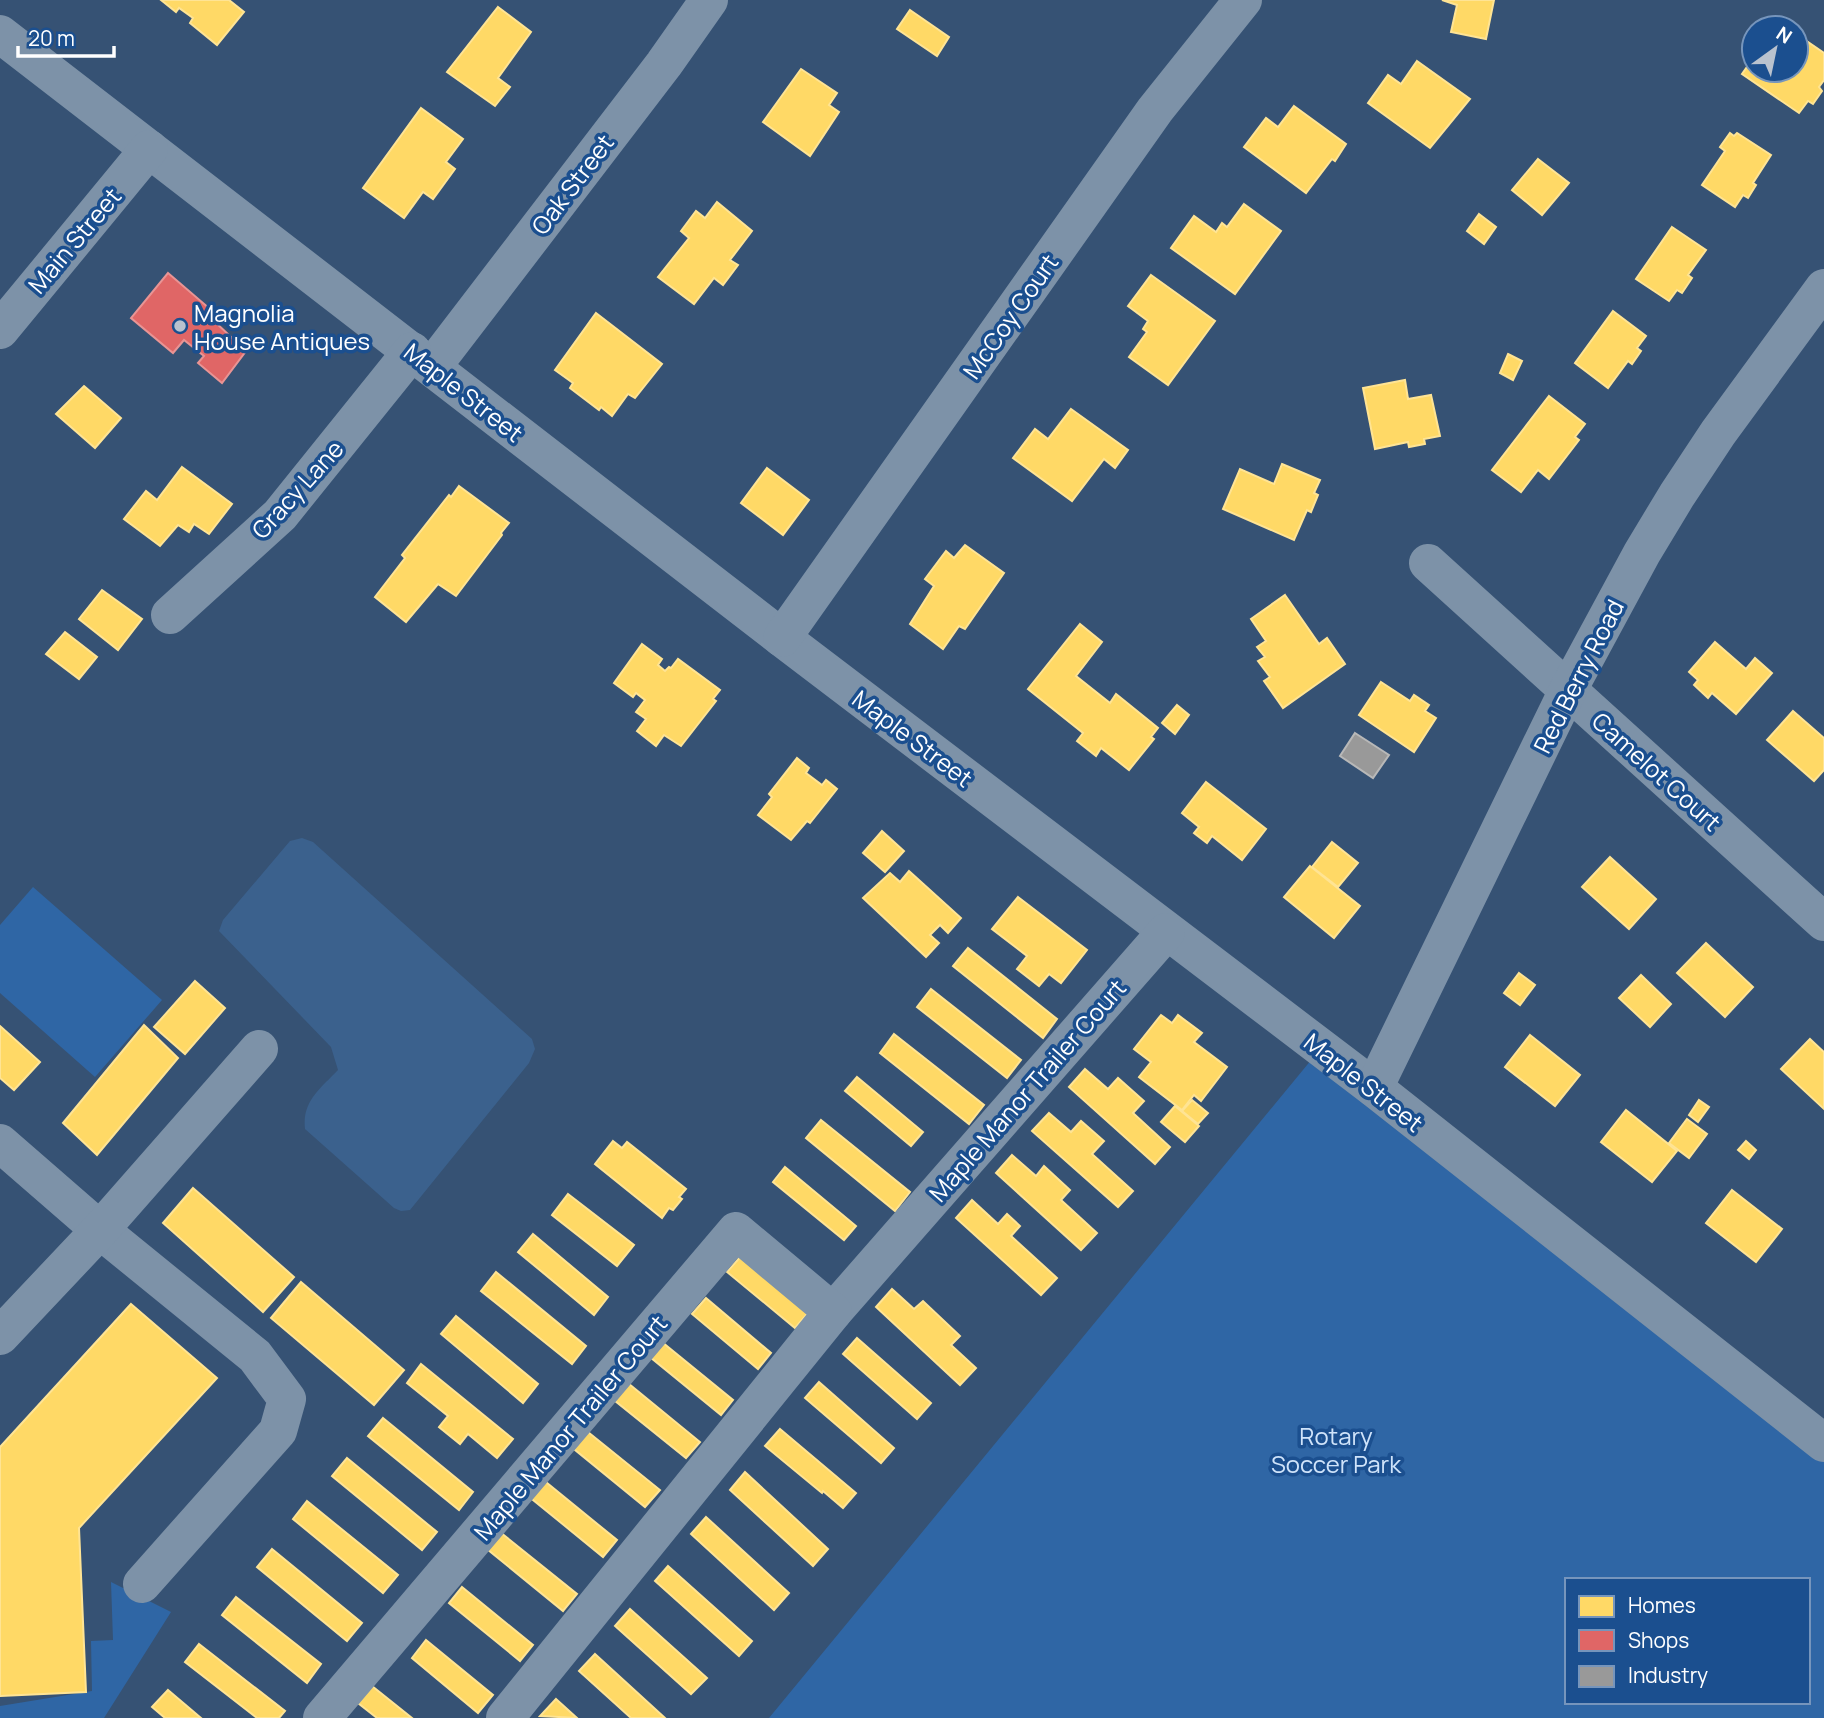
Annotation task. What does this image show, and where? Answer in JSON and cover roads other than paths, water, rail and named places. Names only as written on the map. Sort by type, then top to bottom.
[{"type":"street","name":"Oak Street","points":[[422,359],[664,64],[709,0]]},
{"type":"street","name":"McCoy Court","points":[[782,638],[1155,110],[1243,0]]},
{"type":"street","name":"Maple Street","points":[[0,34],[782,638],[1374,1088],[1824,1443]]},
{"type":"street","name":"Main Street","points":[[0,330],[149,149]]},
{"type":"street","name":"Red Berry Road","points":[[1374,1088],[1611,609],[1677,495],[1718,433],[1817,311]]},
{"type":"street","name":"Gracy Lane","points":[[170,615],[280,514],[422,359]]},
{"type":"street","name":"Camelot Court","points":[[1428,563],[1824,922]]},
{"type":"street","name":"Maple Manor Trailer Court","points":[[505,1718],[834,1312],[1166,932]]},
{"type":"street","points":[[0,1336],[100,1230],[259,1049]]},
{"type":"street","points":[[0,1143],[100,1230],[255,1356],[286,1399],[278,1431],[142,1584]]},
{"type":"street","name":"Maple Manor Trailer Court","points":[[322,1718],[736,1231],[834,1312]]},
{"type":"place","name":"Magnolia House Antiques","points":[[180,326]]},
{"type":"park label","name":"Rotary Soccer Park","points":[[1336,1449]]}]
